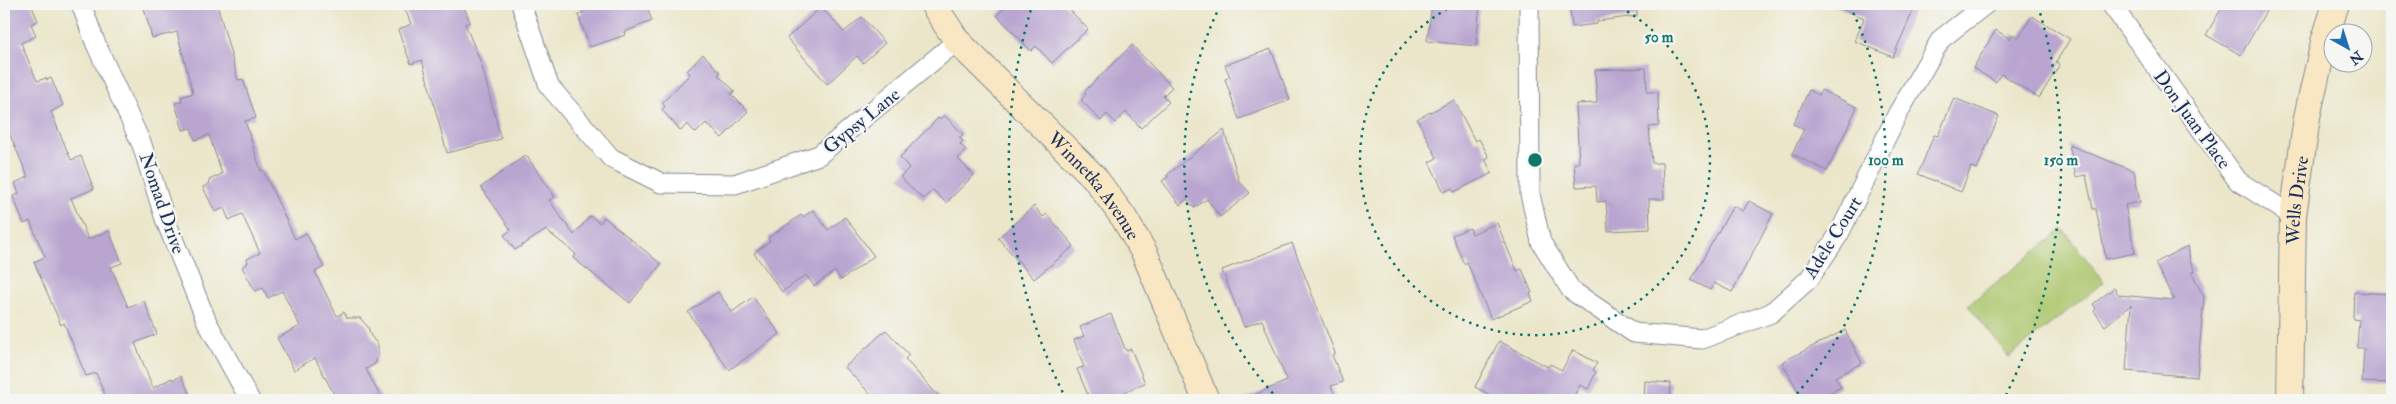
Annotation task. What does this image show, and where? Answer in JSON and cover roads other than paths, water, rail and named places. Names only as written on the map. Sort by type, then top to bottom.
[{"type":"main road","name":"Winnetka Avenue","points":[[933,4],[957,41],[1094,177],[1124,218],[1145,254],[1206,400]]},
{"type":"main road","name":"Wells Drive","points":[[2290,400],[2293,216],[2307,117],[2324,42],[2336,4]]},
{"type":"street","name":"Nomad Drive","points":[[81,4],[95,42],[142,144],[165,219],[207,322],[250,400]]},
{"type":"street","name":"Gypsy Lane","points":[[521,4],[549,86],[612,158],[661,182],[735,184],[819,155],[957,41]]},
{"type":"street","name":"Adele Court","points":[[1529,4],[1530,194],[1541,242],[1571,290],[1634,333],[1702,339],[1771,313],[1809,278],[1839,234],[1898,113],[1941,39],[1986,4]]},
{"type":"street","name":"Don Juan Place","points":[[2111,4],[2238,181],[2293,216]]}]
